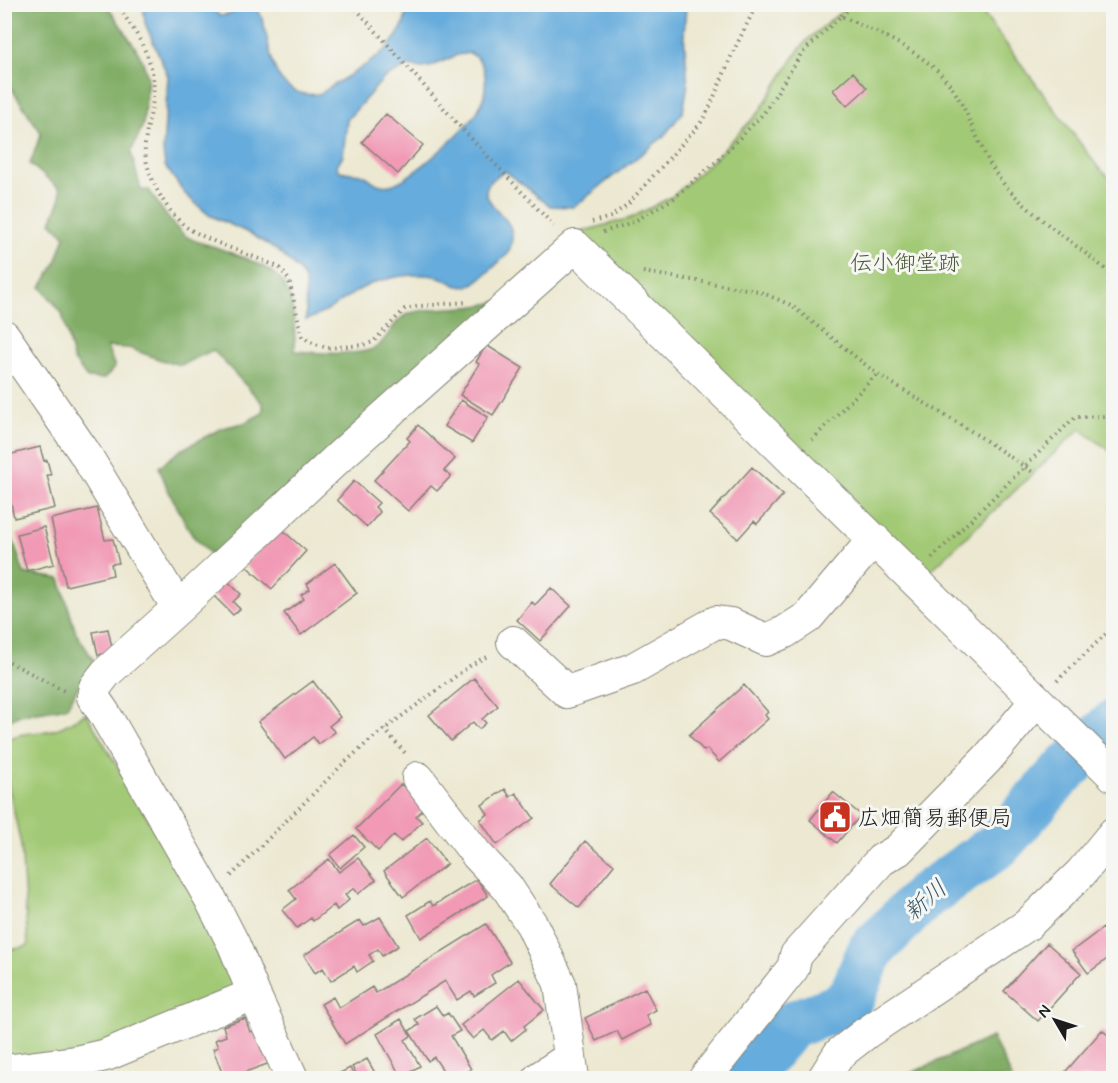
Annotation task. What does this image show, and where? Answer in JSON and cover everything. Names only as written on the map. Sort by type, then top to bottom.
[{"type":"street","points":[[292,1078],[234,945],[210,898],[93,697],[95,687],[106,673],[582,235],[792,459],[1113,776]]},
{"type":"street","points":[[4,336],[84,452],[178,608]]},
{"type":"street","points":[[513,642],[567,692],[633,669],[716,622],[730,624],[766,640],[785,632],[808,617],[874,539]]},
{"type":"street","points":[[705,1078],[793,968],[796,955],[881,860],[898,849],[1042,705]]},
{"type":"street","points":[[418,778],[477,855],[507,887],[532,925],[560,984],[570,1043],[571,1068],[539,1078]]},
{"type":"street","points":[[824,1078],[839,1054],[866,1033],[1027,925],[1082,873],[1113,833]]},
{"type":"street","points":[[4,1071],[75,1062],[106,1054],[254,994]]},
{"type":"path","points":[[116,4],[140,41],[151,67],[154,102],[145,145],[147,161],[156,188],[172,215],[190,230],[280,268],[289,279],[302,336],[310,342],[327,348],[363,345],[373,342],[405,309],[476,302]]},
{"type":"path","points":[[352,4],[504,174],[582,235],[597,234],[633,222],[674,198],[718,160],[764,114],[801,54],[855,4]]},
{"type":"path","points":[[582,235],[611,218],[628,204],[700,124],[757,4]]},
{"type":"path","points":[[841,16],[897,41],[939,72],[956,93],[1000,179],[1017,199],[1113,277]]},
{"type":"path","points":[[633,270],[758,291],[791,305],[877,374],[979,436],[1034,473]]},
{"type":"path","points":[[792,459],[877,374]]},
{"type":"path","points":[[912,577],[1075,417],[1113,416]]},
{"type":"path","points":[[1042,705],[1113,626]]},
{"type":"path","points":[[210,898],[317,790],[375,736],[471,665],[513,642]]},
{"type":"path","points":[[4,659],[65,692]]},
{"type":"green space","points":[[4,5],[107,5],[135,47],[148,78],[143,125],[131,152],[141,190],[149,190],[169,219],[187,237],[249,260],[265,267],[277,276],[283,283],[291,301],[295,351],[362,352],[378,346],[396,323],[410,313],[477,306],[498,301],[213,557],[192,535],[167,488],[159,467],[181,450],[222,428],[244,423],[263,413],[263,404],[213,350],[181,365],[129,348],[107,347],[115,367],[104,379],[87,378],[73,359],[62,313],[41,287],[56,263],[65,236],[51,222],[60,200],[60,189],[30,164],[41,133],[9,85],[5,72]]},
{"type":"green space","name":"伝小御堂跡","points":[[849,5],[977,5],[1098,167],[1113,181],[1113,453],[1080,429],[925,576],[577,233],[631,218],[673,196],[716,157],[759,112],[808,39]]},
{"type":"green space","points":[[4,512],[24,573],[60,579],[76,633],[98,667],[81,682],[67,707],[20,715],[5,722]]},
{"type":"green space","points":[[86,713],[223,947],[241,993],[106,1049],[5,1066],[5,951],[28,946],[21,845],[5,770],[4,741],[17,735],[56,729]]},
{"type":"green space","points":[[992,1037],[1012,1078],[900,1078]]},
{"type":"water","points":[[143,5],[209,5],[220,16],[231,14],[238,5],[255,5],[260,13],[271,57],[280,78],[294,90],[312,95],[323,92],[383,52],[403,25],[406,5],[686,5],[684,35],[688,84],[683,112],[663,137],[574,207],[550,206],[505,171],[492,180],[486,194],[510,226],[511,242],[508,254],[473,284],[463,287],[439,277],[424,275],[409,275],[379,281],[325,312],[306,320],[305,280],[299,271],[278,251],[251,234],[209,215],[186,195],[165,166],[163,152],[168,76],[145,23]],"holes":[[[470,53],[481,64],[485,79],[481,103],[463,129],[438,153],[411,174],[385,186],[361,174],[338,170],[337,165],[343,156],[347,120],[384,78],[408,66],[430,67],[457,55]]]},
{"type":"building","points":[[853,72],[867,88],[847,106],[833,90]]},
{"type":"building","points":[[386,114],[423,145],[398,174],[362,142]]},
{"type":"building","points":[[486,345],[523,368],[493,415],[460,395],[479,364],[476,362]]},
{"type":"building","points":[[461,400],[488,417],[472,443],[444,426]]},
{"type":"building","points":[[418,425],[455,459],[444,471],[451,476],[437,491],[431,486],[408,511],[374,480],[410,441],[407,438]]},
{"type":"building","points":[[40,447],[51,475],[47,475],[55,508],[14,518],[11,503],[4,505],[4,471],[6,471],[4,456]]},
{"type":"building","points":[[752,467],[783,495],[757,524],[754,521],[738,539],[710,514]]},
{"type":"building","points":[[354,481],[379,503],[375,507],[380,512],[367,527],[337,500]]},
{"type":"building","points":[[97,508],[105,540],[113,539],[119,563],[111,564],[113,575],[66,586],[51,519]]},
{"type":"building","points":[[44,527],[54,564],[27,571],[17,534]]},
{"type":"building","points":[[279,527],[306,551],[272,589],[245,565]]},
{"type":"building","points":[[335,563],[357,593],[301,635],[284,613],[304,599],[301,595],[310,589],[307,584]]},
{"type":"building","points":[[226,580],[241,594],[233,602],[240,609],[233,615],[212,594]]},
{"type":"building","points":[[551,588],[571,606],[540,641],[517,620],[532,602],[535,605]]},
{"type":"building","points":[[108,629],[113,652],[98,655],[93,632]]},
{"type":"building","points":[[474,678],[498,706],[482,719],[486,723],[479,729],[473,722],[451,741],[429,715]]},
{"type":"building","points":[[313,681],[340,717],[329,726],[335,732],[319,744],[313,737],[285,759],[258,722]]},
{"type":"building","points":[[744,685],[768,712],[765,715],[768,719],[719,762],[707,749],[704,751],[689,735]]},
{"type":"building","points":[[401,784],[425,808],[416,816],[422,822],[401,842],[394,835],[378,851],[356,829]]},
{"type":"building","points":[[505,789],[510,797],[516,793],[534,818],[497,845],[480,820],[488,814],[482,805]]},
{"type":"building","points":[[833,792],[861,815],[837,843],[810,820]]},
{"type":"building","points":[[354,835],[364,847],[340,868],[330,855]]},
{"type":"building","points":[[427,838],[447,864],[403,897],[384,871]]},
{"type":"building","points":[[585,841],[614,865],[579,908],[550,884]]},
{"type":"building","points":[[358,858],[376,880],[358,894],[354,888],[345,895],[349,900],[337,910],[334,905],[313,921],[311,918],[297,928],[282,910],[296,899],[289,890],[329,859],[339,872]]},
{"type":"building","points":[[477,879],[488,896],[421,938],[408,915],[430,901],[433,906]]},
{"type":"building","points":[[380,917],[398,946],[382,956],[378,949],[369,955],[373,961],[357,972],[354,966],[331,981],[323,968],[315,973],[304,955],[360,920],[364,926]]},
{"type":"building","points":[[486,924],[510,962],[491,975],[495,983],[474,996],[471,991],[457,1000],[445,981],[345,1044],[321,1004],[333,997],[339,1008],[372,987],[376,993]]},
{"type":"building","points":[[1103,928],[1114,943],[1114,954],[1088,973],[1072,951]]},
{"type":"building","points":[[1047,943],[1081,973],[1038,1021],[1004,991]]},
{"type":"building","points":[[519,979],[544,1010],[524,1026],[526,1029],[511,1041],[504,1031],[492,1040],[484,1030],[473,1039],[461,1025]]},
{"type":"building","points":[[645,988],[656,1010],[646,1015],[651,1025],[622,1040],[617,1031],[596,1041],[585,1018]]},
{"type":"building","points":[[436,1006],[443,1016],[448,1013],[460,1031],[451,1036],[471,1069],[456,1078],[448,1078],[434,1057],[428,1061],[409,1031],[419,1025],[415,1019]]},
{"type":"building","points":[[245,1018],[250,1032],[258,1029],[270,1063],[224,1078],[213,1049],[218,1047],[215,1040],[226,1036],[223,1026]]},
{"type":"building","points":[[401,1019],[411,1036],[405,1040],[420,1066],[401,1077],[377,1034]]},
{"type":"building","points":[[1102,1030],[1114,1040],[1114,1078],[1060,1078]]},
{"type":"building","points":[[367,1059],[378,1078],[359,1078],[352,1067]]},
{"type":"building","points":[[350,1068],[355,1078],[330,1078]]},
{"type":"waterway","name":"新川","points":[[746,1078],[791,1025],[837,1008],[852,995],[871,950],[925,896],[998,845],[1058,777],[1114,723]]},
{"type":"place","name":"広畑簡易郵便局","points":[[835,817]]}]
